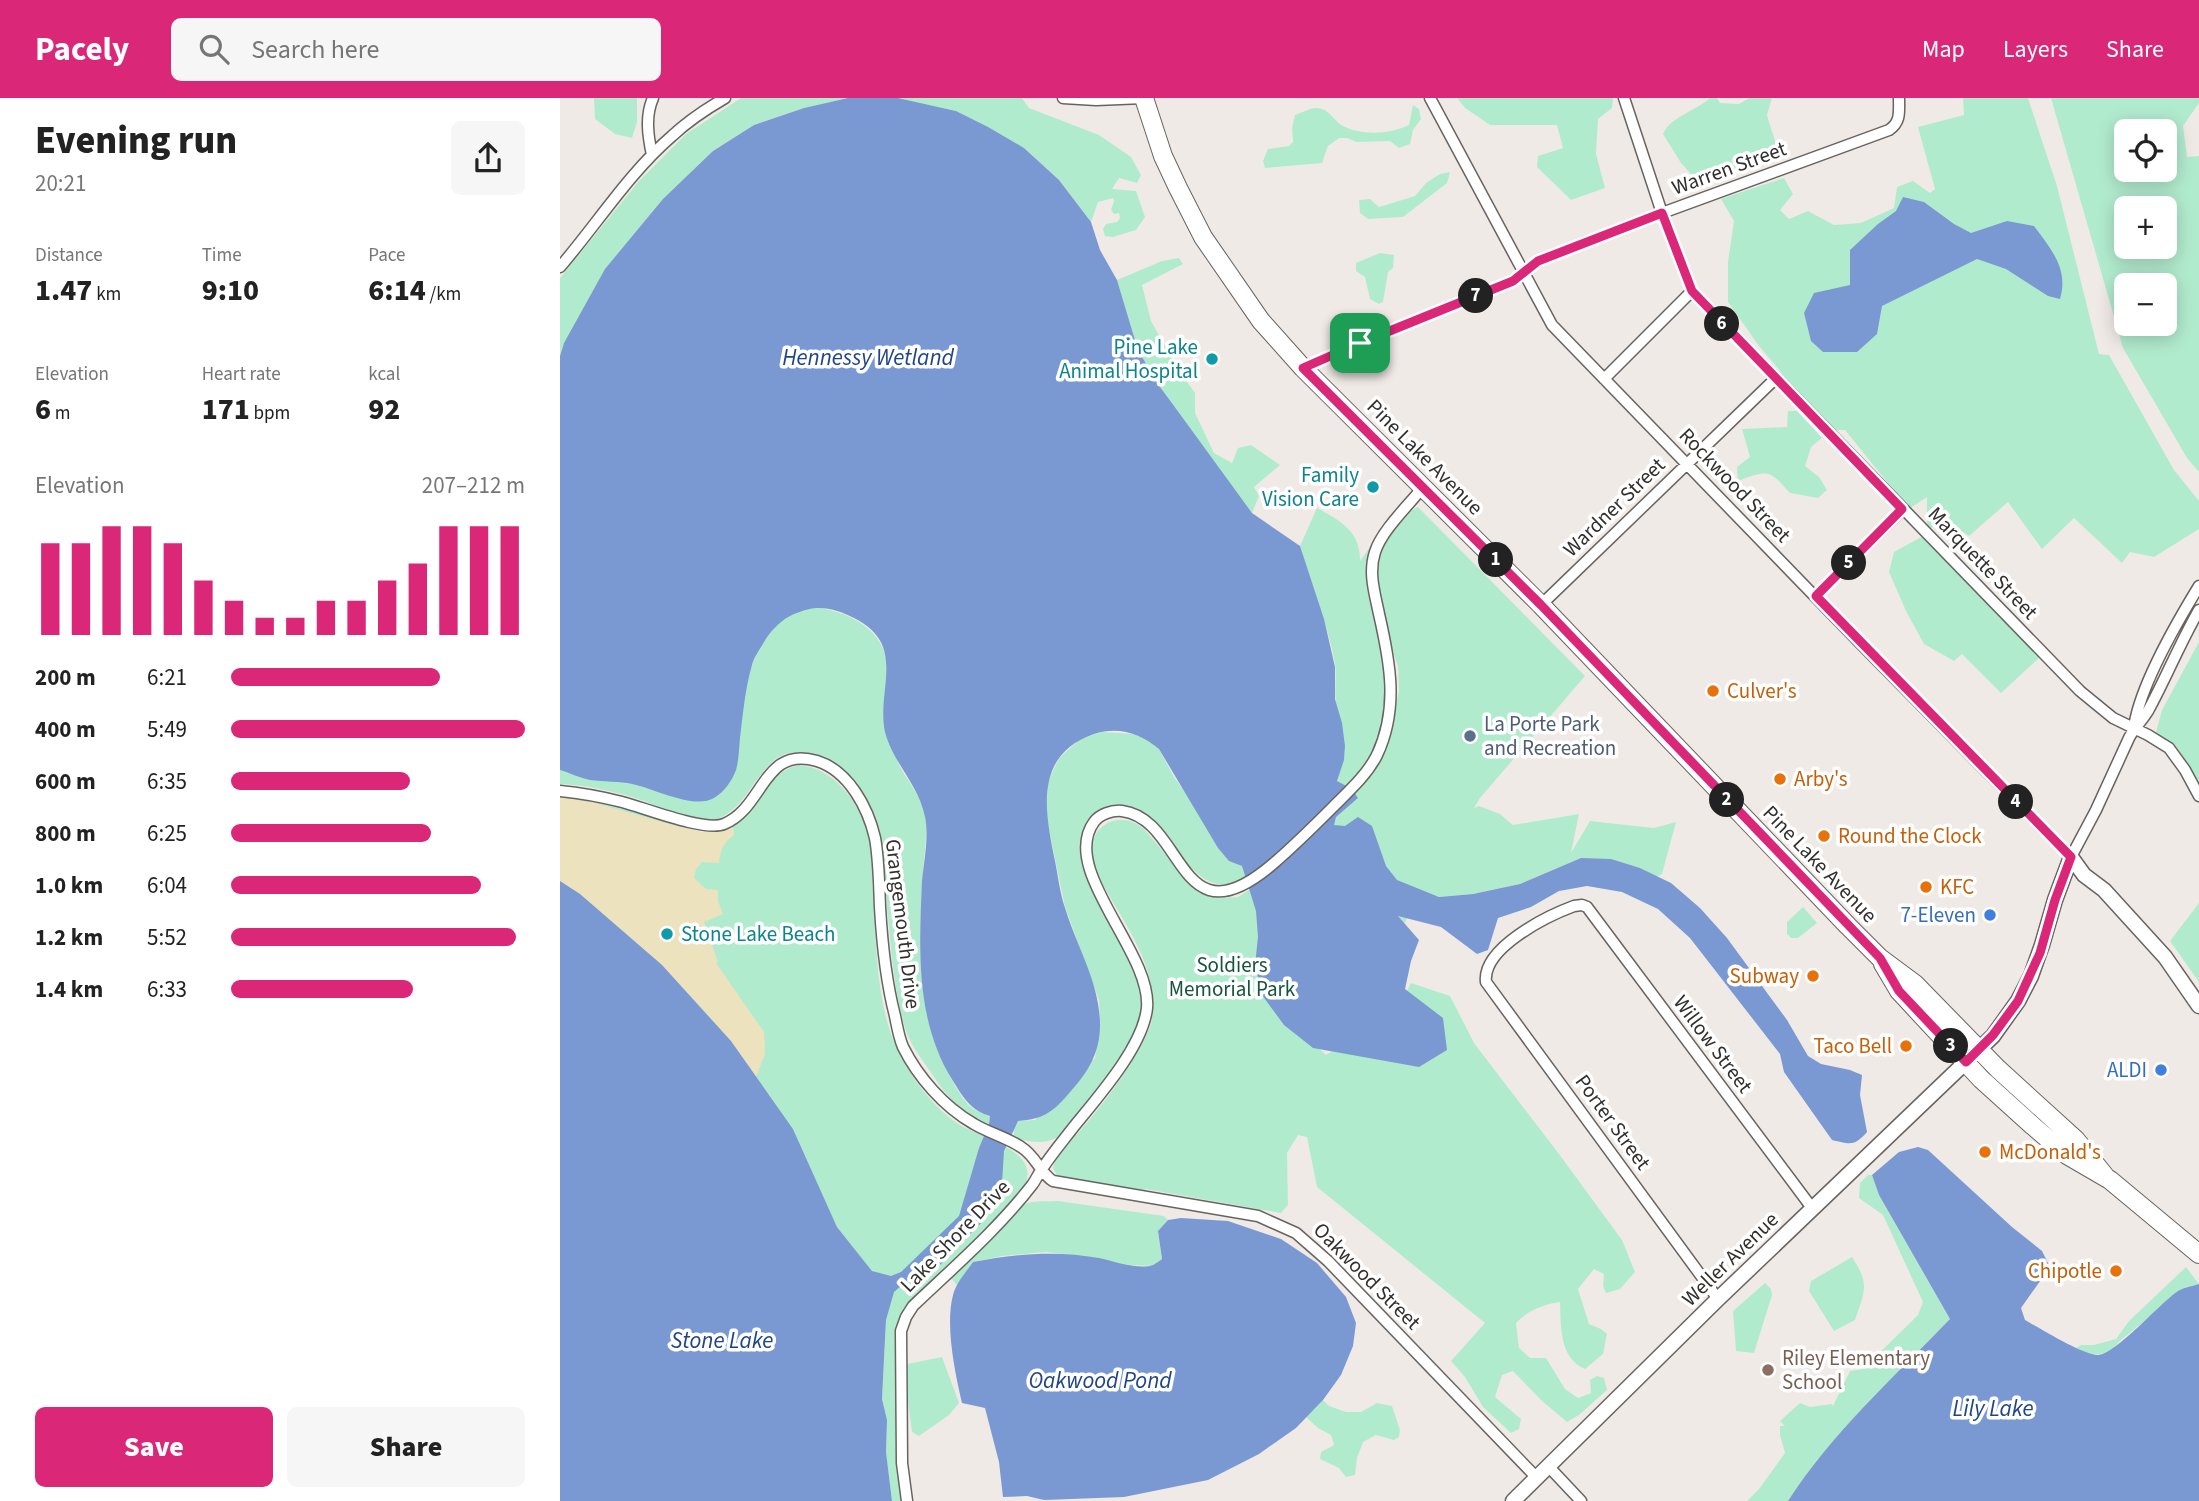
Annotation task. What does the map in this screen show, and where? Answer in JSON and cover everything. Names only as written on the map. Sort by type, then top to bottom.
[{"type":"main road","name":"Pine Lake Avenue","points":[[1144,98],[1163,156],[1203,237],[1261,321],[1303,368],[1541,605],[1880,958],[1915,984],[1998,1069],[2076,1140],[2105,1176]]},
{"type":"main road","name":"Pine Lake Avenue","points":[[1880,958],[1899,991],[1966,1062],[2025,1118],[2067,1155],[2105,1176],[2199,1254]]},
{"type":"street","points":[[652,155],[647,135],[653,98]]},
{"type":"street","points":[[560,267],[639,168],[671,136],[724,98]]},
{"type":"street","points":[[1063,98],[1144,98]]},
{"type":"street","name":"Rockwood Street","points":[[1430,98],[1552,325],[2071,857]]},
{"type":"street","name":"Marquette Street","points":[[1624,98],[1662,213],[1692,291],[2080,691],[2113,718],[2169,748],[2199,796]]},
{"type":"street","name":"Warren Street","points":[[1303,368],[1513,281],[1538,261],[1889,130],[1899,120],[1899,98]]},
{"type":"street","points":[[1604,379],[1692,291]]},
{"type":"street","name":"Wardner Street","points":[[1541,605],[1775,379]]},
{"type":"street","name":"Lake Shore Drive","points":[[907,1501],[902,1463],[903,1323],[914,1306],[991,1231],[1033,1184],[1131,1051],[1144,1023],[1147,992],[1133,954],[1087,864],[1086,841],[1094,823],[1114,811],[1128,812],[1138,817],[1151,826],[1197,883],[1226,892],[1248,884],[1282,856],[1352,789],[1375,760],[1390,715],[1391,675],[1372,582],[1375,550],[1423,487]]},
{"type":"street","points":[[1816,596],[1902,509]]},
{"type":"street","points":[[2134,728],[2136,709],[2170,637],[2199,586]]},
{"type":"street","points":[[2199,610],[2178,646],[2147,713],[2134,728],[2071,857],[2084,875],[2104,890],[2165,957],[2199,1006]]},
{"type":"street","name":"Grangemouth Drive","points":[[560,791],[621,802],[703,826],[723,825],[750,805],[774,768],[788,760],[797,758],[818,761],[840,775],[862,800],[875,838],[882,935],[891,1003],[902,1045],[920,1075],[942,1100],[958,1114],[986,1131],[1010,1140],[1033,1156],[1042,1169]]},
{"type":"street","name":"Weller Avenue","points":[[1513,1501],[1718,1299],[1993,1035],[2018,1001],[2031,976],[2071,857]]},
{"type":"street","name":"Porter Street","points":[[1582,905],[1563,910],[1525,930],[1494,957],[1485,972],[1486,982],[1718,1299]]},
{"type":"street","name":"Willow Street","points":[[1582,905],[1592,913],[1812,1208]]},
{"type":"street","name":"Oakwood Street","points":[[1042,1169],[1053,1181],[1258,1216],[1296,1233],[1328,1261],[1537,1478]]},
{"type":"street","points":[[1549,1467],[1581,1501]]},
{"type":"green space","points":[[594,98],[637,98],[637,122],[632,138],[615,134],[595,119]]},
{"type":"green space","points":[[741,98],[848,98],[804,108],[754,125],[713,151],[564,343],[560,356],[560,278],[639,181],[686,134]]},
{"type":"green space","points":[[898,98],[1022,98],[1029,108],[1099,135],[1131,157],[1141,175],[1137,183],[1119,178],[1112,189],[1136,191],[1145,217],[1136,230],[1113,237],[1105,236],[1103,229],[1106,224],[1117,222],[1120,218],[1119,213],[1114,214],[1111,210],[1113,198],[1098,202],[1091,222],[1059,180],[1024,148],[956,111]]},
{"type":"green space","points":[[1457,98],[1613,98],[1612,108],[1598,119],[1596,154],[1605,188],[1571,200],[1537,167],[1538,156],[1563,148],[1557,125],[1490,125],[1465,108]]},
{"type":"green space","points":[[1710,98],[1717,98],[1720,103],[1739,104],[1749,98],[1772,98],[1767,115],[1778,151],[1774,158],[1718,180],[1699,183],[1681,163],[1663,134],[1678,118]]},
{"type":"green space","points":[[1963,98],[2028,98],[2057,186],[2099,354],[2109,355],[2174,470],[2199,501],[2199,529],[2154,557],[2130,552],[2122,563],[2074,518],[2042,549],[2008,502],[1969,536],[1947,522],[1927,529],[1927,497],[1909,509],[1845,430],[1830,430],[1759,346],[1728,302],[1728,262],[1734,221],[1721,199],[1784,178],[1793,194],[1780,210],[1789,219],[1808,211],[1834,225],[1861,223],[1894,208],[1897,187],[1913,181],[1930,193],[1935,189],[1918,127],[1964,115]]},
{"type":"green space","points":[[2051,98],[2199,98],[2199,103],[2183,126],[2187,157],[2199,156],[2199,472],[2187,458],[2123,348],[2120,336],[2177,336],[2177,273],[2114,273],[2114,317]]},
{"type":"green space","points":[[1413,105],[1419,109],[1421,119],[1413,130],[1410,144],[1399,148],[1390,141],[1357,142],[1339,138],[1328,146],[1322,163],[1265,168],[1263,161],[1268,149],[1289,146],[1293,142],[1295,115],[1316,108],[1328,112],[1340,124],[1351,129],[1385,132],[1409,125]]},
{"type":"green space","points":[[1450,172],[1447,183],[1403,217],[1368,219],[1360,213],[1359,200],[1370,199],[1379,207],[1415,196],[1426,183],[1440,174]]},
{"type":"green space","points":[[1380,253],[1394,255],[1383,302],[1379,304],[1370,299],[1365,277],[1356,271],[1356,263]]},
{"type":"green space","points":[[1179,258],[1183,264],[1142,285],[1151,321],[1195,393],[1195,413],[1214,453],[1232,463],[1238,448],[1251,445],[1280,465],[1254,487],[1259,496],[1252,513],[1178,413],[1138,350],[1117,280],[1162,261]]},
{"type":"green space","points":[[1788,411],[1797,411],[1822,438],[1811,447],[1805,466],[1819,477],[1827,490],[1818,498],[1790,493],[1777,479],[1767,474],[1738,481],[1737,467],[1750,457],[1742,429],[1787,427]]},
{"type":"green space","points":[[1418,507],[1585,676],[1474,808],[1479,806],[1500,814],[1513,825],[1579,814],[1571,853],[1590,821],[1654,828],[1676,822],[1662,874],[1657,877],[1640,868],[1581,858],[1520,884],[1473,894],[1439,897],[1423,891],[1404,924],[1302,1033],[1326,1055],[1394,1014],[1411,983],[1450,996],[1474,1043],[1622,1240],[1635,1272],[1620,1289],[1606,1293],[1603,1286],[1604,1274],[1594,1269],[1578,1289],[1589,1324],[1607,1334],[1603,1354],[1585,1369],[1570,1357],[1566,1349],[1561,1331],[1560,1302],[1536,1309],[1516,1323],[1519,1348],[1530,1358],[1546,1358],[1565,1389],[1578,1398],[1591,1393],[1590,1380],[1597,1376],[1604,1378],[1607,1390],[1567,1422],[1513,1371],[1502,1375],[1495,1397],[1521,1419],[1519,1429],[1511,1433],[1483,1407],[1465,1377],[1451,1361],[1485,1323],[1317,1187],[1307,1137],[1298,1135],[1287,1153],[1288,1205],[1281,1213],[1146,1189],[1144,1191],[1071,1181],[1058,1177],[1053,1168],[1056,1158],[1124,1074],[1146,1036],[1152,1019],[1151,987],[1143,958],[1093,867],[1092,844],[1096,834],[1112,821],[1133,822],[1144,829],[1196,890],[1221,898],[1238,897],[1282,868],[1328,823],[1379,762],[1388,741],[1399,691],[1398,666],[1377,575],[1380,554],[1388,538],[1412,510]]},
{"type":"green space","name":"Soldiers Memorial Park","points":[[1317,508],[1348,528],[1357,542],[1360,561],[1370,547],[1370,592],[1385,663],[1386,690],[1384,717],[1372,756],[1343,791],[1243,881],[1232,885],[1211,882],[1197,873],[1161,829],[1148,816],[1133,808],[1108,807],[1089,820],[1082,834],[1084,868],[1133,967],[1140,989],[1141,1013],[1130,1042],[1119,1059],[1058,1137],[1042,1142],[1015,1138],[1013,1130],[1018,1121],[1035,1120],[1095,1058],[1100,1028],[1099,1000],[1065,907],[1046,815],[1048,782],[1059,758],[1080,739],[1102,732],[1135,734],[1146,738],[1159,749],[1174,777],[1195,806],[1344,760],[1332,649],[1300,546]]},
{"type":"green space","points":[[1923,536],[2040,657],[2001,693],[1962,654],[1954,661],[1924,644],[1906,611],[1889,572],[1894,552]]},
{"type":"green space","points":[[811,606],[838,612],[863,625],[881,644],[886,657],[884,709],[890,737],[901,768],[925,812],[920,946],[923,993],[928,1017],[934,1040],[955,1086],[971,1107],[990,1116],[989,1124],[972,1117],[951,1099],[919,1055],[906,1031],[894,974],[885,874],[878,831],[863,793],[850,777],[820,758],[791,753],[778,758],[767,767],[728,814],[706,821],[686,817],[619,793],[560,784],[560,770],[588,779],[633,784],[684,799],[736,769],[746,686],[760,648],[771,631],[786,617]]},
{"type":"green space","points":[[2199,642],[2199,781],[2176,747],[2156,732],[2162,710]]},
{"type":"green space","points":[[799,765],[812,767],[833,779],[850,797],[863,819],[871,855],[879,981],[885,1015],[901,1056],[924,1092],[943,1112],[964,1127],[1017,1154],[1025,1164],[1028,1175],[1023,1189],[906,1309],[904,1501],[892,1501],[886,1452],[887,1420],[882,1399],[886,1325],[872,1271],[837,1227],[793,1129],[731,1041],[662,965],[580,894],[560,881],[560,797],[627,810],[697,831],[714,833],[734,826],[778,775]]},
{"type":"green space","points":[[2199,903],[2199,982],[2170,941]]},
{"type":"green space","points":[[1803,907],[1817,923],[1798,938],[1791,938],[1787,934],[1787,922]]},
{"type":"green space","points":[[1868,1175],[1872,1175],[1879,1195],[1950,1319],[1845,1429],[1788,1501],[1747,1501],[1785,1453],[1780,1426],[1785,1426],[1780,1421],[1800,1403],[1810,1407],[1833,1406],[1850,1371],[1863,1369],[1918,1315],[1923,1302],[1883,1215],[1859,1198],[1860,1183]]},
{"type":"green space","points":[[1058,1201],[1164,1216],[1168,1220],[1158,1231],[1162,1259],[1153,1266],[1129,1265],[1046,1252],[973,1262],[957,1285],[950,1277],[1019,1207],[1030,1203]]},
{"type":"green space","points":[[1852,1257],[1861,1274],[1863,1294],[1855,1320],[1834,1331],[1809,1291],[1811,1281]]},
{"type":"green space","points":[[2186,1267],[2199,1284],[2186,1287],[2111,1349],[2095,1354],[2076,1348],[2116,1339],[2129,1321]]},
{"type":"green space","points":[[1765,1283],[1771,1289],[1772,1295],[1754,1353],[1736,1351],[1733,1311]]},
{"type":"green space","points":[[942,1357],[959,1403],[949,1415],[919,1436],[912,1432],[907,1364]]},
{"type":"green space","points":[[1323,1400],[1329,1406],[1346,1412],[1361,1412],[1377,1403],[1392,1406],[1400,1430],[1399,1437],[1394,1440],[1376,1435],[1363,1442],[1355,1475],[1346,1477],[1339,1468],[1320,1459],[1321,1452],[1334,1445],[1331,1435],[1306,1417]]},
{"type":"sand","name":"Stone Lake Beach","points":[[560,797],[591,802],[699,832],[723,831],[733,826],[734,835],[723,847],[719,863],[702,862],[696,869],[694,878],[706,889],[718,890],[718,901],[723,914],[704,922],[718,962],[716,963],[764,1032],[765,1054],[756,1077],[725,1036],[675,980],[605,915],[560,881]]},
{"type":"water","name":"Hennessy Wetland","points":[[848,98],[898,98],[956,111],[988,127],[1024,148],[1059,180],[1091,222],[1100,250],[1117,280],[1138,350],[1158,384],[1252,513],[1300,546],[1324,619],[1335,667],[1335,699],[1345,746],[1344,760],[1337,781],[1352,789],[1358,798],[1336,817],[1334,825],[1345,826],[1358,817],[1372,826],[1386,866],[1397,880],[1439,897],[1473,894],[1520,884],[1581,858],[1611,859],[1640,868],[1671,883],[1700,908],[1727,938],[1787,1020],[1808,1056],[1821,1064],[1862,1075],[1860,1095],[1867,1132],[1863,1137],[1851,1143],[1832,1140],[1784,1072],[1780,1054],[1690,938],[1658,909],[1622,892],[1587,886],[1559,891],[1531,907],[1498,918],[1488,950],[1477,954],[1441,927],[1398,916],[1419,940],[1405,989],[1443,1018],[1447,1050],[1419,1067],[1313,1048],[1284,1025],[1262,995],[1255,965],[1258,937],[1256,911],[1242,866],[1229,861],[1218,848],[1159,749],[1128,732],[1094,734],[1074,743],[1061,756],[1052,770],[1047,805],[1063,902],[1096,994],[1100,1025],[1096,1052],[1077,1084],[1059,1104],[1042,1116],[1018,1121],[1004,1151],[1002,1183],[984,1220],[940,1265],[921,1278],[910,1278],[894,1292],[886,1320],[882,1399],[887,1420],[886,1452],[892,1501],[560,1501],[560,881],[580,894],[662,965],[731,1041],[793,1129],[837,1227],[872,1271],[891,1276],[901,1272],[959,1216],[989,1124],[990,1116],[972,1107],[953,1081],[932,1034],[920,958],[925,817],[922,805],[885,732],[885,655],[880,641],[870,629],[846,614],[817,608],[790,616],[773,629],[753,662],[744,702],[736,770],[727,786],[714,798],[706,801],[685,800],[632,784],[590,780],[560,770],[560,356],[564,343],[605,269],[663,199],[713,151],[754,125],[804,108]]},
{"type":"water","points":[[1903,197],[1924,202],[1971,233],[2007,221],[2034,226],[2057,260],[2062,278],[2060,299],[2048,296],[2006,269],[1977,259],[1882,306],[1877,334],[1857,352],[1823,352],[1811,341],[1804,313],[1814,293],[1850,285],[1850,250],[1896,211]]},
{"type":"water","name":"Lily Lake","points":[[1918,1147],[1928,1150],[2042,1251],[2050,1267],[2021,1308],[2025,1320],[2072,1346],[2091,1354],[2106,1352],[2178,1291],[2199,1284],[2199,1501],[1788,1501],[1844,1429],[1950,1319],[1879,1195],[1872,1175],[1899,1152]]},
{"type":"water","name":"Oakwood Pond","points":[[1181,1218],[1228,1221],[1281,1239],[1317,1263],[1346,1297],[1356,1323],[1353,1346],[1341,1375],[1323,1400],[1296,1428],[1259,1454],[1208,1480],[1124,1497],[1044,1500],[1027,1496],[1003,1497],[999,1462],[985,1408],[962,1403],[952,1349],[950,1320],[953,1295],[959,1282],[973,1262],[1020,1255],[1067,1254],[1133,1266],[1153,1265],[1162,1259],[1158,1231],[1168,1220]]},
{"type":"place","name":"Pine Lake Animal Hospital","points":[[1212,359]]},
{"type":"place","name":"Family Vision Care","points":[[1373,487]]},
{"type":"place","name":"Culver's","points":[[1713,691]]},
{"type":"place","name":"La Porte Park and Recreation","points":[[1470,736]]},
{"type":"place","name":"Arby's","points":[[1780,779]]},
{"type":"place","name":"Round the Clock","points":[[1824,836]]},
{"type":"place","name":"KFC","points":[[1926,887]]},
{"type":"place","name":"7-Eleven","points":[[1990,915]]},
{"type":"place","name":"Stone Lake Beach","points":[[667,934]]},
{"type":"place","name":"Subway","points":[[1813,976]]},
{"type":"place","name":"Taco Bell","points":[[1906,1046]]},
{"type":"place","name":"ALDI","points":[[2161,1070]]},
{"type":"place","name":"McDonald's","points":[[1985,1152]]},
{"type":"place","name":"Chipotle","points":[[2116,1271]]},
{"type":"place","name":"Riley Elementary School","points":[[1768,1370]]},
{"type":"route","points":[[1662,213],[1692,291],[1902,509],[1816,596],[2071,857],[2031,976],[2018,1001],[1993,1035],[1966,1062],[1899,991],[1880,958],[1541,605],[1303,368],[1360,343],[1513,281],[1538,261],[1662,213]]},
{"type":"water label","name":"Stone Lake","points":[[722,1340]]}]
